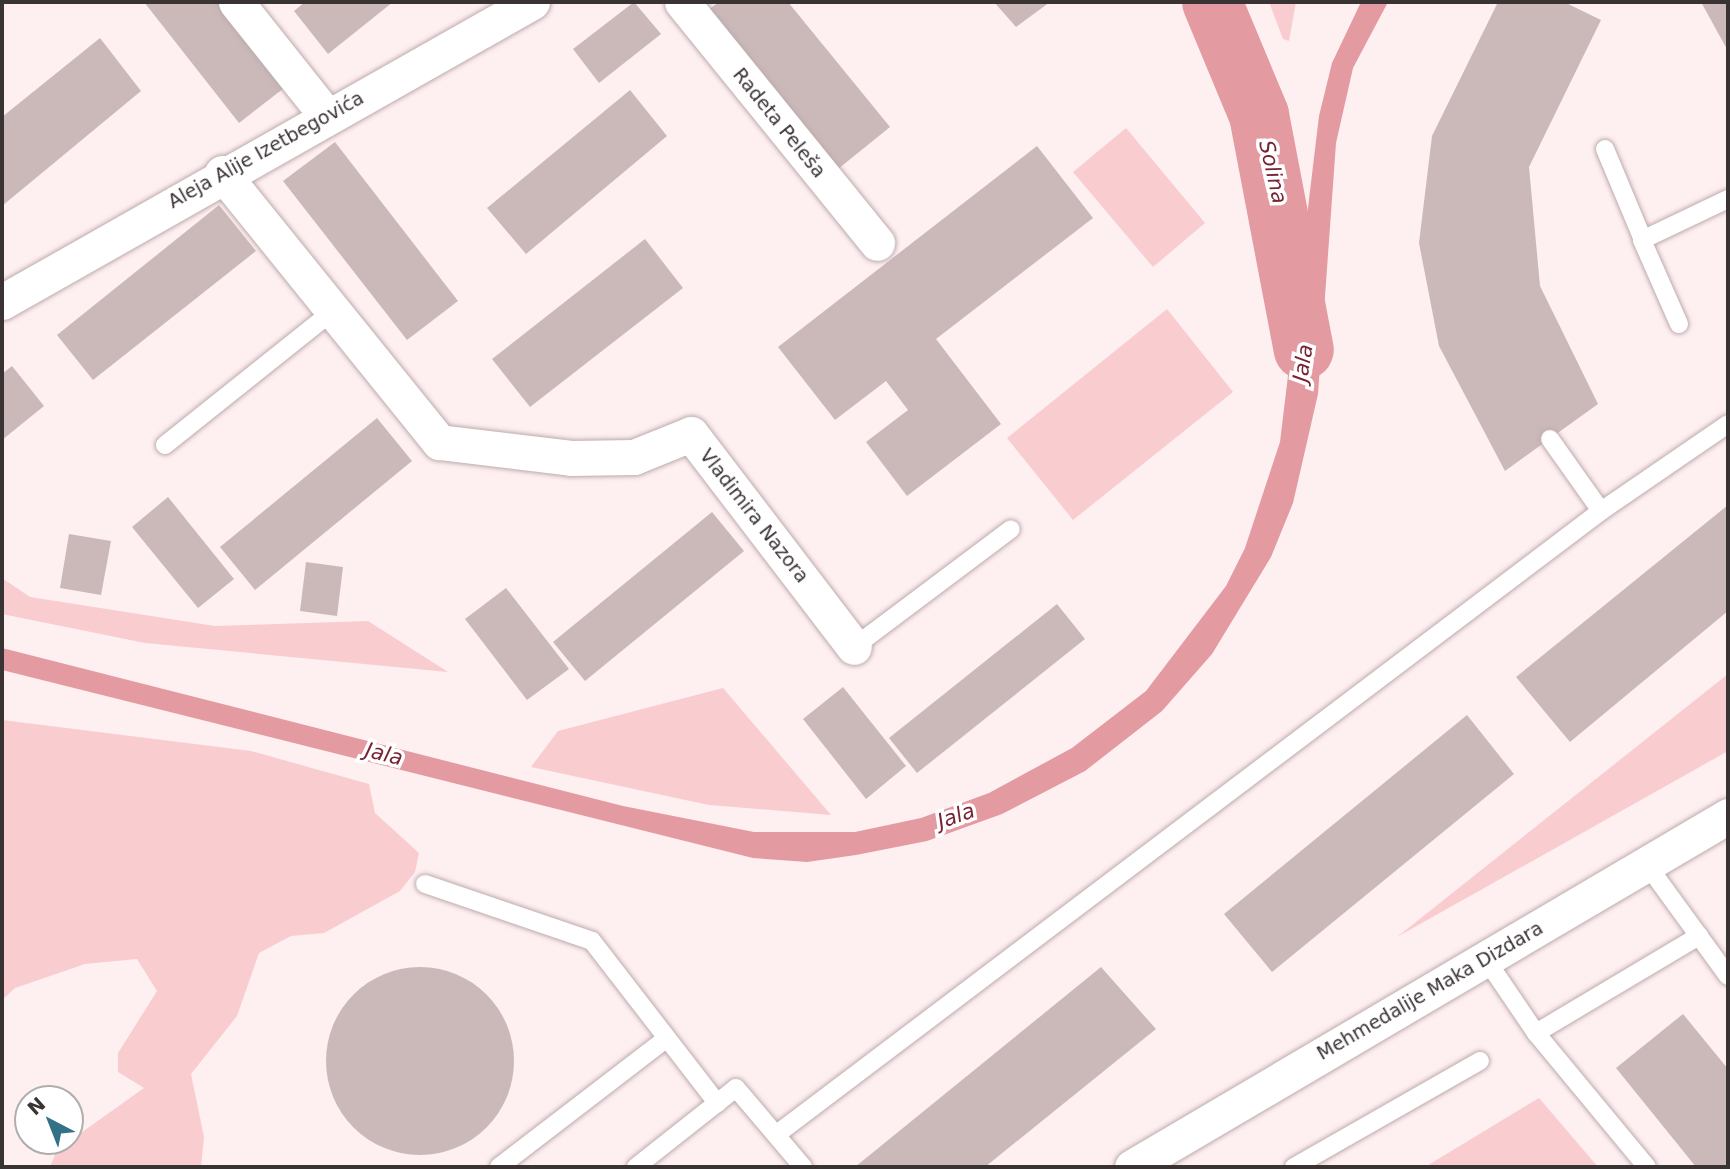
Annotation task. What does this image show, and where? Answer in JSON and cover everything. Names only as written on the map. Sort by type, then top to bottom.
[{"type":"street","points":[[236,2],[326,115]]},
{"type":"street","name":"Aleja Alije Izetbegovića","points":[[2,302],[222,173],[532,2]]},
{"type":"street","name":"Radeta Peleša","points":[[682,2],[877,243]]},
{"type":"street","name":"Vladimira Nazora","points":[[222,173],[439,442],[634,457],[691,434],[854,647]]},
{"type":"street","name":"Mehmedalije Maka Dizdara","points":[[1143,1164],[1485,958],[1648,866],[1728,816]]},
{"type":"lane","points":[[1605,149],[1679,324]]},
{"type":"lane","points":[[1643,240],[1728,199]]},
{"type":"lane","points":[[165,445],[334,310]]},
{"type":"lane","points":[[777,1134],[1601,511],[1728,424]]},
{"type":"lane","points":[[1550,439],[1601,511]]},
{"type":"lane","name":"Vladimira Nazora","points":[[854,647],[1011,529]]},
{"type":"lane","points":[[1648,866],[1728,976]]},
{"type":"lane","points":[[425,884],[592,940],[717,1103]]},
{"type":"lane","points":[[1536,1033],[1699,936]]},
{"type":"lane","points":[[1485,958],[1536,1033],[1647,1167]]},
{"type":"lane","points":[[499,1167],[666,1039]]},
{"type":"lane","points":[[1294,1167],[1480,1061]]},
{"type":"lane","points":[[636,1167],[736,1088],[803,1167]]},
{"type":"shaded area","points":[[1269,2],[1296,2],[1289,41],[1283,39]]},
{"type":"shaded area","points":[[1126,128],[1205,223],[1153,267],[1073,172]]},
{"type":"shaded area","points":[[1167,309],[1233,392],[1073,520],[1007,438]]},
{"type":"shaded area","points":[[2,578],[30,597],[215,626],[368,621],[448,672],[145,643],[2,614]]},
{"type":"shaded area","points":[[1728,674],[1728,751],[1397,937]]},
{"type":"shaded area","points":[[723,688],[831,815],[709,805],[531,767],[558,731]]},
{"type":"shaded area","points":[[2,720],[251,751],[369,784],[375,813],[419,853],[415,872],[400,891],[324,933],[291,936],[259,953],[237,1016],[191,1074],[204,1137],[201,1167],[50,1167],[55,1155],[84,1155],[84,1131],[144,1088],[118,1072],[118,1053],[157,991],[137,959],[85,964],[15,988],[2,1000]]},
{"type":"shaded area","points":[[1539,1098],[1598,1167],[1425,1167]]},
{"type":"water","name":"Jala","points":[[1361,2],[1388,2],[1353,68],[1336,143],[1318,394],[1293,503],[1271,557],[1212,654],[1162,711],[1085,771],[1002,814],[927,841],[856,855],[807,862],[753,858],[2,670],[2,648],[623,806],[754,832],[855,832],[921,818],[989,793],[1072,748],[1146,691],[1226,586],[1245,548],[1280,442],[1291,351],[1304,349],[1302,258],[1319,116],[1332,63]]},
{"type":"building","points":[[144,2],[223,2],[288,85],[239,123]]},
{"type":"building","points":[[305,2],[393,2],[328,54],[294,11]]},
{"type":"building","points":[[634,2],[661,34],[599,83],[573,49]]},
{"type":"building","points":[[719,2],[788,2],[890,127],[838,169],[708,10]]},
{"type":"building","points":[[994,2],[1050,2],[1016,27]]},
{"type":"building","points":[[1498,2],[1564,2],[1601,20],[1529,167],[1540,286],[1598,404],[1505,471],[1439,346],[1419,243],[1432,136]]},
{"type":"building","points":[[1701,2],[1728,2],[1728,51]]},
{"type":"building","points":[[100,38],[141,91],[2,206],[2,117]]},
{"type":"building","points":[[630,90],[667,136],[526,254],[487,208]]},
{"type":"building","points":[[335,142],[458,301],[407,340],[283,181]]},
{"type":"building","points":[[1037,146],[1093,218],[936,339],[1001,424],[907,496],[866,442],[908,410],[886,381],[835,420],[778,347]]},
{"type":"building","points":[[219,205],[256,251],[93,380],[57,335]]},
{"type":"building","points":[[645,239],[683,288],[530,407],[492,359]]},
{"type":"building","points":[[12,366],[44,406],[2,440],[2,374]]},
{"type":"building","points":[[377,418],[412,461],[255,590],[220,547]]},
{"type":"building","points":[[168,497],[234,579],[198,608],[132,527]]},
{"type":"building","points":[[1728,505],[1728,611],[1570,742],[1516,677]]},
{"type":"building","points":[[712,512],[744,551],[585,681],[553,642]]},
{"type":"building","points":[[69,534],[111,541],[101,595],[60,588]]},
{"type":"building","points":[[306,562],[343,567],[337,616],[300,611]]},
{"type":"building","points":[[506,588],[569,669],[527,700],[465,619]]},
{"type":"building","points":[[1057,604],[1085,639],[917,773],[889,738]]},
{"type":"building","points":[[843,687],[906,766],[866,799],[803,719]]},
{"type":"building","points":[[1467,715],[1514,774],[1272,972],[1224,914]]},
{"type":"building","points":[[420,967],[456,974],[487,994],[507,1025],[514,1061],[507,1097],[487,1128],[456,1148],[420,1155],[384,1148],[353,1128],[333,1097],[326,1061],[333,1025],[353,994],[384,974]]},
{"type":"building","points":[[1101,967],[1156,1029],[985,1167],[855,1167]]},
{"type":"building","points":[[1683,1014],[1728,1069],[1728,1167],[1696,1167],[1616,1068]]},
{"type":"waterway","name":"Solina","points":[[1212,2],[1259,115],[1304,350]]}]
